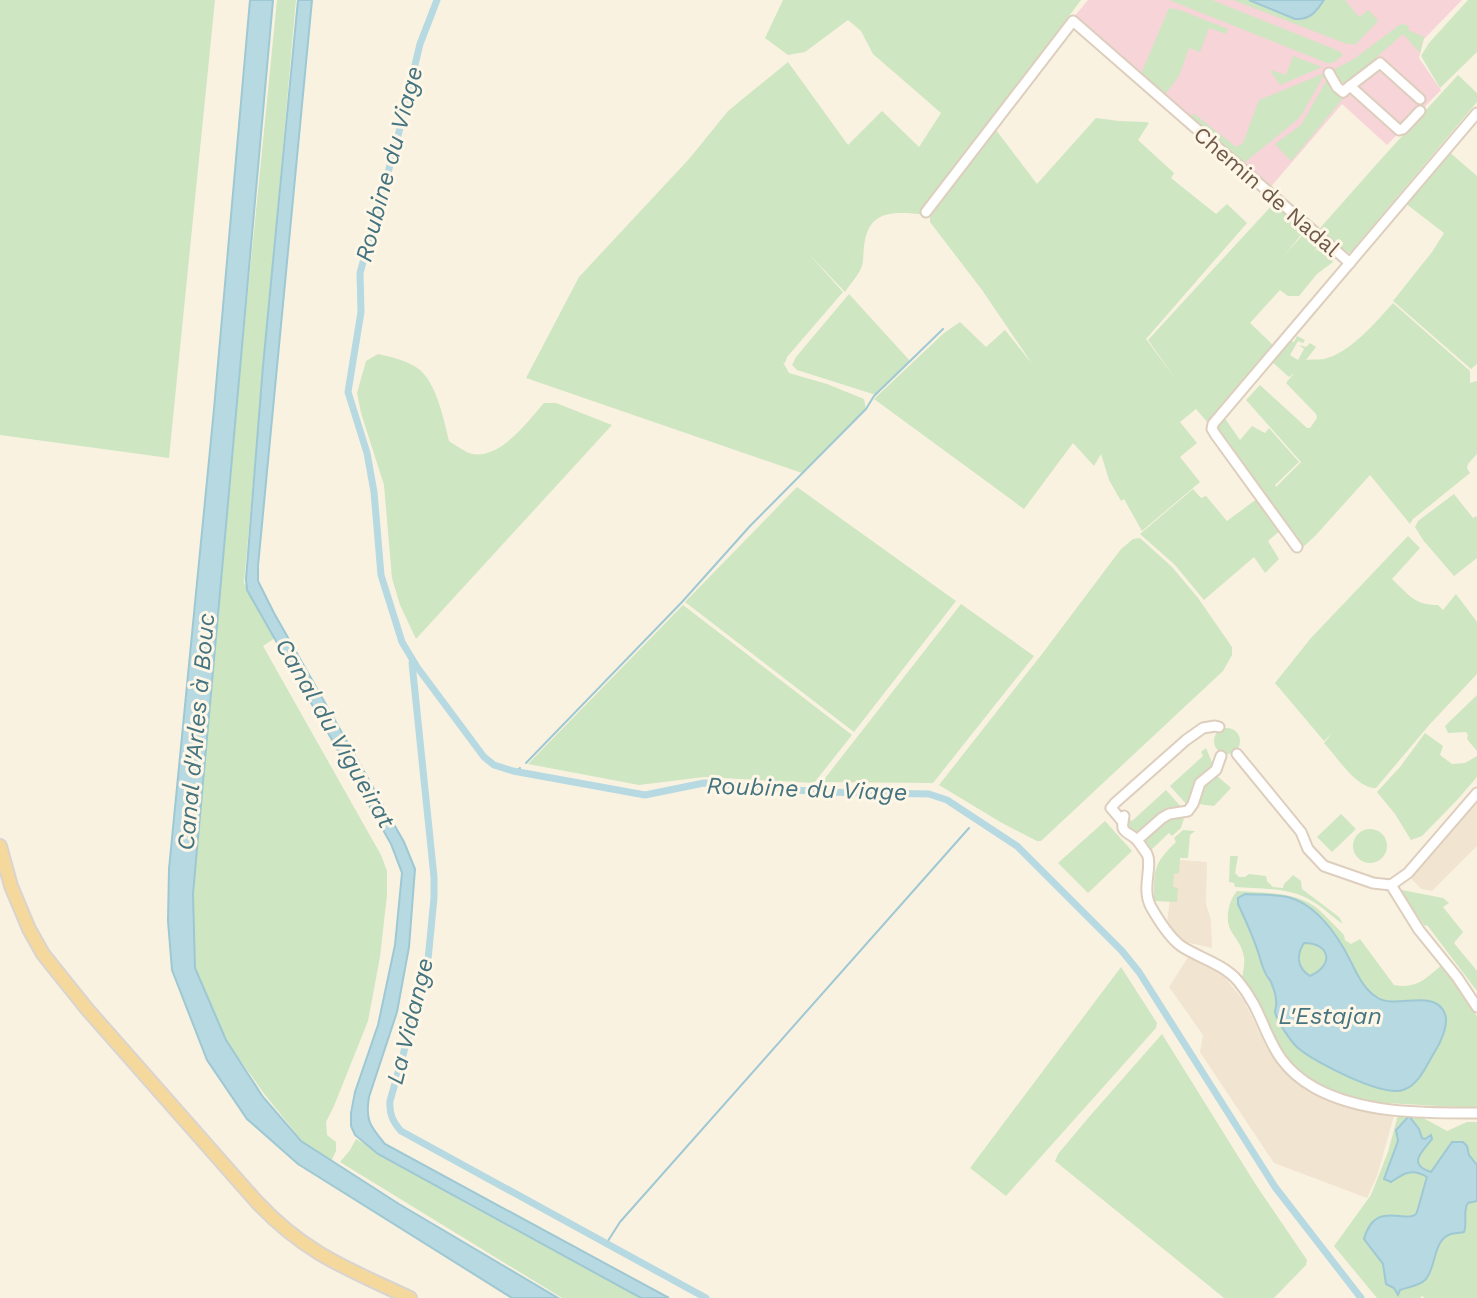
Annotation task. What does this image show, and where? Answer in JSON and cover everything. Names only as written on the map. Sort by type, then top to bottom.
[{"type":"main road","points":[[0,846],[11,886],[43,954],[87,1009],[256,1201],[291,1234],[326,1259],[410,1298]]},
{"type":"street","name":"Chemin de Nadal","points":[[926,212],[1073,21],[1350,263],[1477,113]]},
{"type":"street","points":[[1329,73],[1343,92],[1380,63],[1420,99]]},
{"type":"street","points":[[1350,86],[1399,130],[1420,111]]},
{"type":"street","points":[[1297,547],[1212,429],[1213,424],[1350,263]]},
{"type":"street","points":[[1219,727],[1203,728],[1186,740],[1111,808],[1123,819],[1125,832],[1137,840],[1149,857],[1146,891],[1149,904],[1166,930],[1179,945],[1218,966],[1239,982],[1277,1055],[1298,1077],[1315,1088],[1374,1109],[1477,1113]]},
{"type":"street","points":[[1237,754],[1301,832],[1308,849],[1324,866],[1373,883],[1391,885],[1408,873],[1477,793]]},
{"type":"street","points":[[1137,840],[1169,814],[1188,811],[1200,783],[1216,770],[1221,756]]},
{"type":"street","points":[[1391,885],[1419,930],[1477,1007]]},
{"type":"shaded area","points":[[1088,0],[1462,0],[1424,39],[1419,58],[1441,90],[1387,145],[1342,104],[1269,189],[1074,17]]},
{"type":"shaded area","points":[[1477,799],[1477,846],[1432,891],[1421,889],[1409,876]]},
{"type":"shaded area","points":[[1179,860],[1207,862],[1206,904],[1211,920],[1212,948],[1181,941],[1167,924],[1173,873]]},
{"type":"shaded area","points":[[1188,957],[1222,974],[1244,1001],[1266,1046],[1285,1072],[1327,1097],[1394,1116],[1377,1176],[1367,1198],[1274,1163],[1200,1052],[1203,1035],[1169,987]]},
{"type":"green space","points":[[0,0],[215,0],[169,458],[0,435]]},
{"type":"green space","points":[[277,0],[296,0],[244,583],[275,638],[263,646],[381,855],[387,871],[380,957],[368,1021],[326,1122],[327,1135],[336,1142],[331,1161],[303,1142],[226,1040],[195,968],[193,894]]},
{"type":"green space","points":[[783,0],[1081,0],[920,214],[893,213],[873,223],[865,240],[862,266],[845,292],[806,251],[843,292],[783,362],[789,373],[864,399],[866,409],[802,473],[526,378],[579,277],[689,159],[728,111],[788,62],[848,145],[882,111],[919,147],[941,113],[873,54],[861,31],[848,20],[805,52],[788,55],[765,38]]},
{"type":"green space","points":[[1169,0],[1212,0],[1343,55],[1333,63],[1327,63]]},
{"type":"green space","points":[[1233,0],[1249,0],[1303,20],[1324,0],[1345,0],[1359,17],[1369,10],[1378,21],[1356,44],[1347,44]]},
{"type":"green space","points":[[1468,0],[1477,0],[1477,52],[1440,88],[1421,56]]},
{"type":"green space","points":[[1169,8],[1228,29],[1226,34],[1209,28],[1200,52],[1189,48],[1179,76],[1164,96],[1141,74]]},
{"type":"green space","points":[[1402,24],[1424,37],[1420,53],[1403,34],[1343,86],[1337,81],[1335,69]]},
{"type":"green space","points":[[1293,56],[1322,67],[1280,85],[1271,70],[1286,75]]},
{"type":"green space","points":[[1325,73],[1297,120],[1244,163],[1192,119],[1193,113],[1236,147],[1243,143],[1259,100]]},
{"type":"green space","points":[[1458,75],[1477,93],[1477,102],[1350,253],[1340,249],[1319,231],[1321,227]]},
{"type":"green space","points":[[1328,78],[1333,89],[1345,96],[1291,161],[1275,144],[1301,125]]},
{"type":"green space","points":[[1096,118],[1149,123],[1138,140],[1174,173],[1171,178],[1216,214],[1227,204],[1247,223],[1146,339],[1177,381],[1148,340],[1274,203],[1305,230],[1283,257],[1306,231],[1320,244],[1313,253],[1319,247],[1333,262],[1317,274],[1299,296],[1288,296],[1280,290],[1250,323],[1273,345],[1209,424],[1196,409],[1180,422],[1197,443],[1180,457],[1200,482],[1142,531],[1109,480],[1101,454],[1094,466],[1073,443],[1024,509],[874,399],[944,333],[960,322],[986,347],[1005,330],[1033,365],[982,290],[930,222],[930,211],[996,130],[1037,184]]},
{"type":"green space","points":[[1448,151],[1477,176],[1477,364],[1471,369],[1393,301],[1444,233],[1405,203]]},
{"type":"green space","points":[[849,294],[910,361],[876,395],[797,370],[792,365]]},
{"type":"green space","points":[[1393,303],[1470,371],[1470,383],[1477,381],[1477,454],[1468,464],[1470,473],[1410,524],[1370,475],[1301,549],[1215,429],[1224,417],[1240,440],[1252,426],[1265,433],[1269,428],[1299,462],[1276,487],[1301,462],[1246,400],[1260,385],[1310,428],[1317,418],[1316,414],[1286,383],[1294,373],[1289,377],[1271,361],[1289,340],[1294,342],[1297,336],[1305,340],[1303,343],[1298,341],[1290,355],[1298,360],[1304,349],[1299,345],[1306,347],[1310,343],[1316,347],[1306,360],[1334,356],[1362,336]]},
{"type":"green space","points":[[378,354],[406,362],[426,376],[442,413],[449,441],[472,454],[483,454],[503,445],[544,403],[556,403],[612,425],[416,639],[400,605],[392,578],[384,485],[357,393],[366,361]]},
{"type":"green space","points":[[797,487],[956,601],[854,732],[685,602]]},
{"type":"green space","points":[[1193,489],[1201,498],[1206,496],[1227,521],[1258,498],[1282,529],[1268,541],[1279,559],[1265,573],[1254,557],[1204,600],[1175,565],[1140,534]]},
{"type":"green space","points":[[1454,494],[1473,518],[1477,516],[1477,558],[1454,576],[1415,527],[1418,521]]},
{"type":"green space","points":[[1408,536],[1420,548],[1392,579],[1412,598],[1438,605],[1443,610],[1456,594],[1477,622],[1477,674],[1376,788],[1362,783],[1348,771],[1324,743],[1333,732],[1324,741],[1275,683],[1311,638]]},
{"type":"green space","points":[[1140,538],[1172,567],[1198,598],[1232,647],[1232,655],[1223,671],[1041,841],[1037,841],[939,785],[1121,549],[1133,539]]},
{"type":"green space","points":[[961,604],[1034,656],[933,783],[822,782]]},
{"type":"green space","points":[[683,605],[852,735],[814,783],[704,777],[639,785],[528,764]]},
{"type":"green space","points":[[1477,695],[1477,751],[1467,739],[1466,732],[1448,733],[1445,726]]},
{"type":"green space","points":[[1227,728],[1236,732],[1240,741],[1236,750],[1227,754],[1218,750],[1214,741],[1218,732]]},
{"type":"green space","points":[[1425,733],[1443,746],[1440,755],[1452,764],[1465,763],[1477,756],[1477,777],[1422,836],[1411,840],[1377,792]]},
{"type":"green space","points":[[1206,748],[1214,767],[1188,806],[1170,786],[1203,756],[1201,752]]},
{"type":"green space","points":[[1216,775],[1231,788],[1214,806],[1198,804],[1205,781]]},
{"type":"green space","points":[[1166,790],[1183,809],[1138,833],[1127,829],[1128,818],[1132,821]]},
{"type":"green space","points":[[1341,814],[1356,829],[1332,852],[1317,837]]},
{"type":"green space","points":[[1184,818],[1181,828],[1172,836],[1169,833],[1150,851],[1140,841],[1159,824]]},
{"type":"green space","points":[[1105,821],[1132,851],[1088,893],[1058,863]]},
{"type":"green space","points":[[1370,829],[1382,834],[1387,846],[1382,858],[1370,863],[1358,858],[1353,846],[1358,834]]},
{"type":"green space","points":[[1183,830],[1195,831],[1190,835],[1188,858],[1180,858],[1179,873],[1174,874],[1173,887],[1178,888],[1177,902],[1154,901],[1156,868],[1176,842],[1174,838]]},
{"type":"green space","points":[[1230,856],[1238,856],[1235,873],[1239,877],[1249,874],[1266,876],[1273,887],[1283,888],[1293,875],[1301,881],[1302,889],[1339,917],[1343,924],[1303,896],[1235,887],[1234,883],[1229,882]]},
{"type":"green space","points":[[1402,890],[1443,898],[1449,903],[1443,907],[1463,932],[1454,943],[1477,971],[1477,991],[1425,926]]},
{"type":"green space","points":[[1237,891],[1278,894],[1308,902],[1344,935],[1345,940],[1351,944],[1360,939],[1394,985],[1415,984],[1442,965],[1477,1016],[1477,1108],[1368,1102],[1336,1093],[1310,1080],[1288,1063],[1242,979],[1244,956],[1228,919]],"holes":[[[1266,896],[1278,897],[1310,910],[1327,925],[1375,995],[1392,1002],[1428,1002],[1444,1011],[1395,1091],[1372,1086],[1333,1070],[1296,1047],[1277,1007],[1271,981],[1238,904]]]},
{"type":"green space","points":[[1308,942],[1321,949],[1327,958],[1323,967],[1310,976],[1302,968],[1298,953]]},
{"type":"green space","points":[[1121,967],[1157,1023],[1156,1028],[1006,1196],[970,1168]]},
{"type":"green space","points":[[1162,1034],[1256,1185],[1307,1260],[1306,1265],[1274,1298],[1224,1298],[1055,1161]]},
{"type":"green space","points":[[1416,1114],[1447,1131],[1467,1122],[1477,1122],[1477,1165],[1469,1155],[1467,1146],[1452,1142],[1430,1173],[1418,1163],[1429,1143],[1410,1119],[1398,1126],[1398,1141],[1386,1173],[1394,1180],[1410,1172],[1427,1177],[1416,1213],[1409,1216],[1389,1215],[1369,1227],[1375,1252],[1383,1264],[1386,1284],[1394,1288],[1396,1294],[1425,1280],[1440,1244],[1445,1238],[1459,1233],[1466,1221],[1468,1203],[1477,1201],[1477,1298],[1377,1298],[1334,1246],[1371,1195],[1398,1115]]},
{"type":"green space","points":[[356,1139],[467,1204],[641,1298],[562,1298],[340,1162]]},
{"type":"water","name":"Canal d'Arles à Bouc","points":[[250,0],[273,0],[193,894],[195,968],[226,1040],[263,1097],[301,1141],[399,1204],[558,1298],[512,1298],[298,1164],[247,1119],[207,1060],[172,970],[168,921],[169,869]]},
{"type":"water","name":"Canal du Vigueirat","points":[[298,0],[312,0],[258,581],[404,842],[415,869],[409,947],[397,1012],[369,1097],[368,1117],[385,1144],[669,1298],[641,1298],[378,1154],[355,1135],[351,1126],[355,1092],[378,1025],[395,945],[402,873],[391,844],[247,590],[246,579]]},
{"type":"water","points":[[1249,0],[1324,0],[1312,14],[1295,19]]},
{"type":"water","name":"L'Estajan","points":[[1245,894],[1272,895],[1303,904],[1331,929],[1361,981],[1373,995],[1386,1001],[1425,1000],[1440,1006],[1446,1018],[1443,1034],[1418,1080],[1403,1090],[1380,1088],[1349,1077],[1295,1045],[1276,1016],[1273,988],[1238,898]],"holes":[[[1304,943],[1313,944],[1324,951],[1326,961],[1310,976],[1302,969],[1299,957]]]},
{"type":"water","points":[[1409,1116],[1422,1138],[1431,1135],[1432,1139],[1418,1161],[1423,1169],[1431,1172],[1452,1142],[1463,1142],[1467,1146],[1469,1155],[1477,1165],[1477,1201],[1466,1206],[1464,1232],[1451,1234],[1441,1242],[1425,1280],[1400,1290],[1398,1295],[1394,1288],[1386,1284],[1383,1264],[1364,1239],[1369,1227],[1382,1216],[1411,1216],[1417,1212],[1427,1177],[1412,1172],[1391,1182],[1384,1179],[1398,1141],[1396,1130]]},
{"type":"waterway","name":"Roubine du Viage","points":[[437,0],[420,44],[360,273],[361,312],[348,392],[367,453],[374,492],[381,575],[402,642],[417,667],[484,757],[494,765],[513,771],[645,795],[704,783],[823,792],[929,794],[947,800],[1017,846],[1139,972],[1275,1187],[1361,1298]]},
{"type":"waterway","points":[[526,763],[682,602],[750,526],[866,409],[874,396],[943,329]]},
{"type":"waterway","name":"La Vidange","points":[[412,663],[434,898],[427,970],[390,1101],[392,1118],[401,1131],[706,1298]]},
{"type":"waterway","name":"Roubine du Viage","points":[[516,772],[520,768]]},
{"type":"waterway","points":[[606,1244],[620,1222],[969,828]]}]
